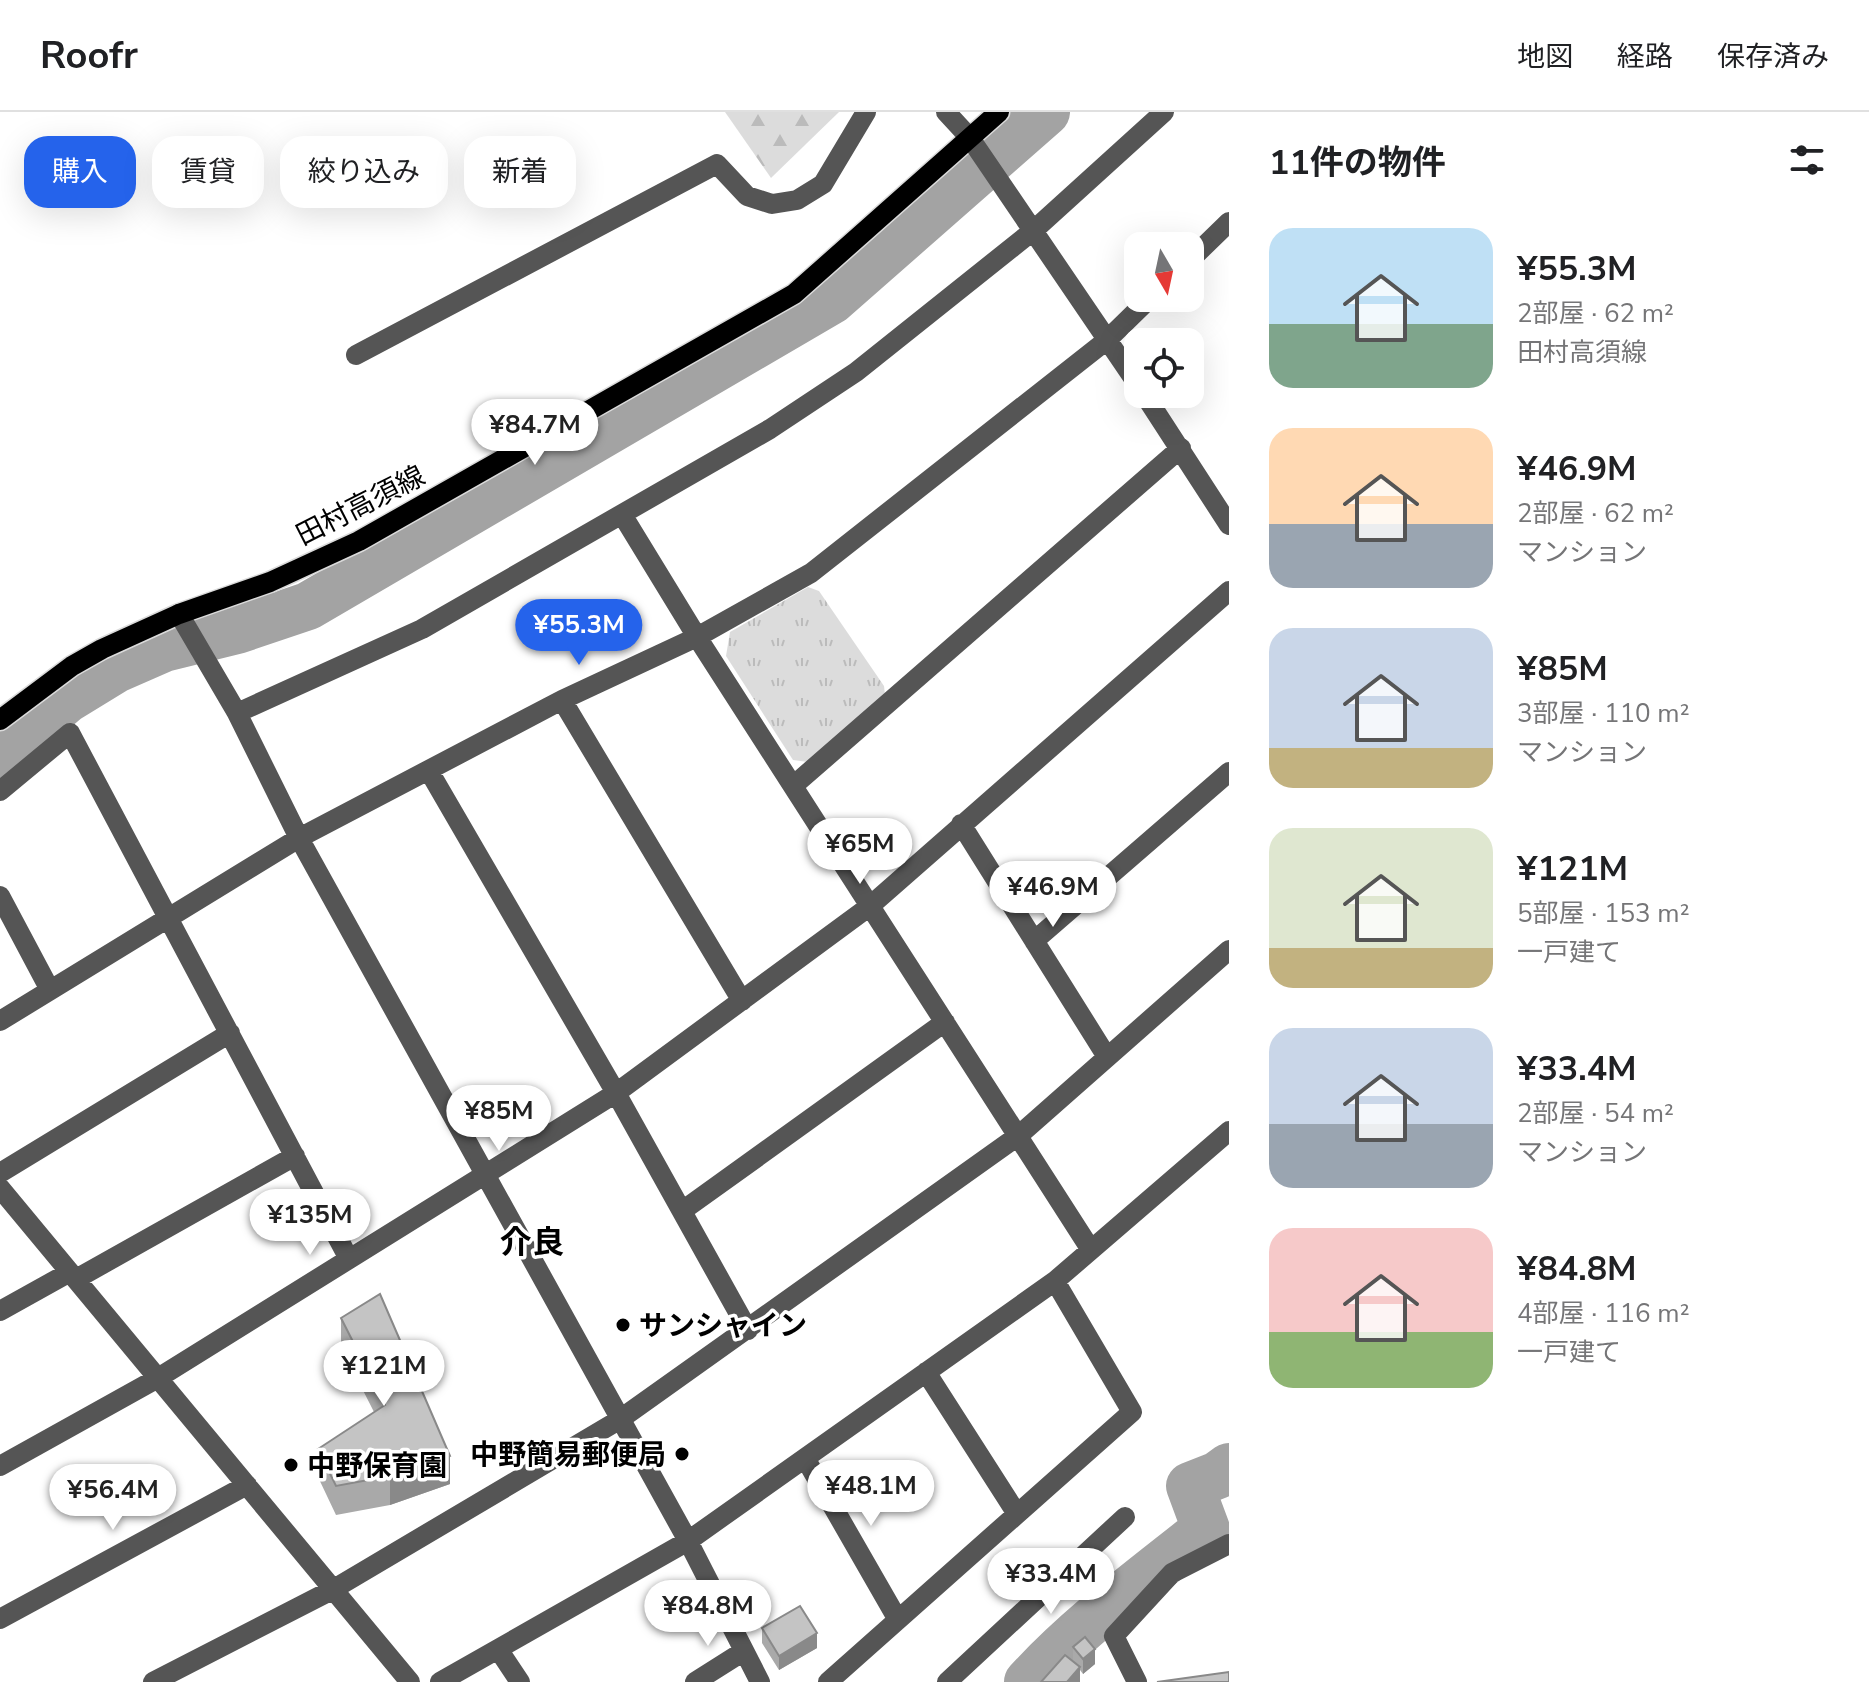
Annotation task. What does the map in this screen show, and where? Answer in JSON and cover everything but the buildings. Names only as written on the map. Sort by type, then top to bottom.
[{"type":"main road","name":"田村高須線","points":[[0,720],[72,666],[189,630],[270,582],[359,541],[794,294],[981,154],[999,112]]},
{"type":"street","points":[[356,355],[717,164],[747,196],[772,204],[797,200],[823,184],[866,112]]},
{"type":"street","points":[[946,112],[981,154],[1124,365]]},
{"type":"street","points":[[237,713],[422,629],[770,429],[856,372],[1034,230],[1164,112]]},
{"type":"street","points":[[1204,249],[1226,232]]},
{"type":"street","points":[[0,1021],[299,838],[562,700],[697,637],[811,573],[1107,340],[1136,312]]},
{"type":"street","points":[[1154,408],[1229,525]]},
{"type":"street","points":[[793,786],[1181,448]]},
{"type":"street","points":[[623,516],[697,637],[1091,1250]]},
{"type":"street","points":[[0,1466],[158,1378],[616,1093],[870,906],[1229,591]]},
{"type":"street","points":[[189,630],[237,713],[299,838],[688,1541],[760,1682]]},
{"type":"street","points":[[562,700],[742,1001]]},
{"type":"street","points":[[0,791],[70,733],[349,1259]]},
{"type":"street","points":[[429,771],[616,1093],[748,1330]]},
{"type":"street","points":[[1034,941],[1229,772]]},
{"type":"street","points":[[961,824],[1107,1057]]},
{"type":"street","points":[[0,896],[50,990]]},
{"type":"street","points":[[153,1682],[332,1590],[619,1420],[1018,1136],[1229,950]]},
{"type":"street","points":[[682,1211],[945,1022]]},
{"type":"street","points":[[0,1173],[230,1033]]},
{"type":"street","points":[[440,1682],[688,1541],[1055,1281],[1229,1131]]},
{"type":"street","points":[[0,1311],[295,1156]]},
{"type":"street","points":[[0,1188],[410,1682]]},
{"type":"street","points":[[828,1682],[1132,1412],[1055,1281]]},
{"type":"street","points":[[926,1372],[1017,1514]]},
{"type":"street","points":[[805,1458],[898,1620]]},
{"type":"street","points":[[0,1619],[247,1485]]},
{"type":"street","points":[[947,1682],[1125,1517]]},
{"type":"street","points":[[1137,1682],[1114,1636],[1172,1573],[1229,1544]]},
{"type":"street","points":[[498,1649],[520,1682]]},
{"type":"street","points":[[695,1682],[744,1651]]},
{"type":"green space","points":[[725,112],[839,112],[771,178]]},
{"type":"green space","points":[[808,587],[819,591],[884,686],[885,695],[808,762],[793,760],[726,656],[730,632]]},
{"type":"waterway","points":[[0,756],[67,699],[116,669],[164,648],[237,630],[308,606],[832,300],[1046,112]]},
{"type":"waterway","points":[[1028,1682],[1091,1621],[1206,1529],[1190,1486],[1229,1467]]},
{"type":"place","name":"サンシャイン","points":[[623,1325]]},
{"type":"place","name":"中野簡易郵便局","points":[[682,1454]]},
{"type":"place","name":"中野保育園","points":[[291,1465]]},
{"type":"district","name":"介良","points":[[532,1242]]}]
